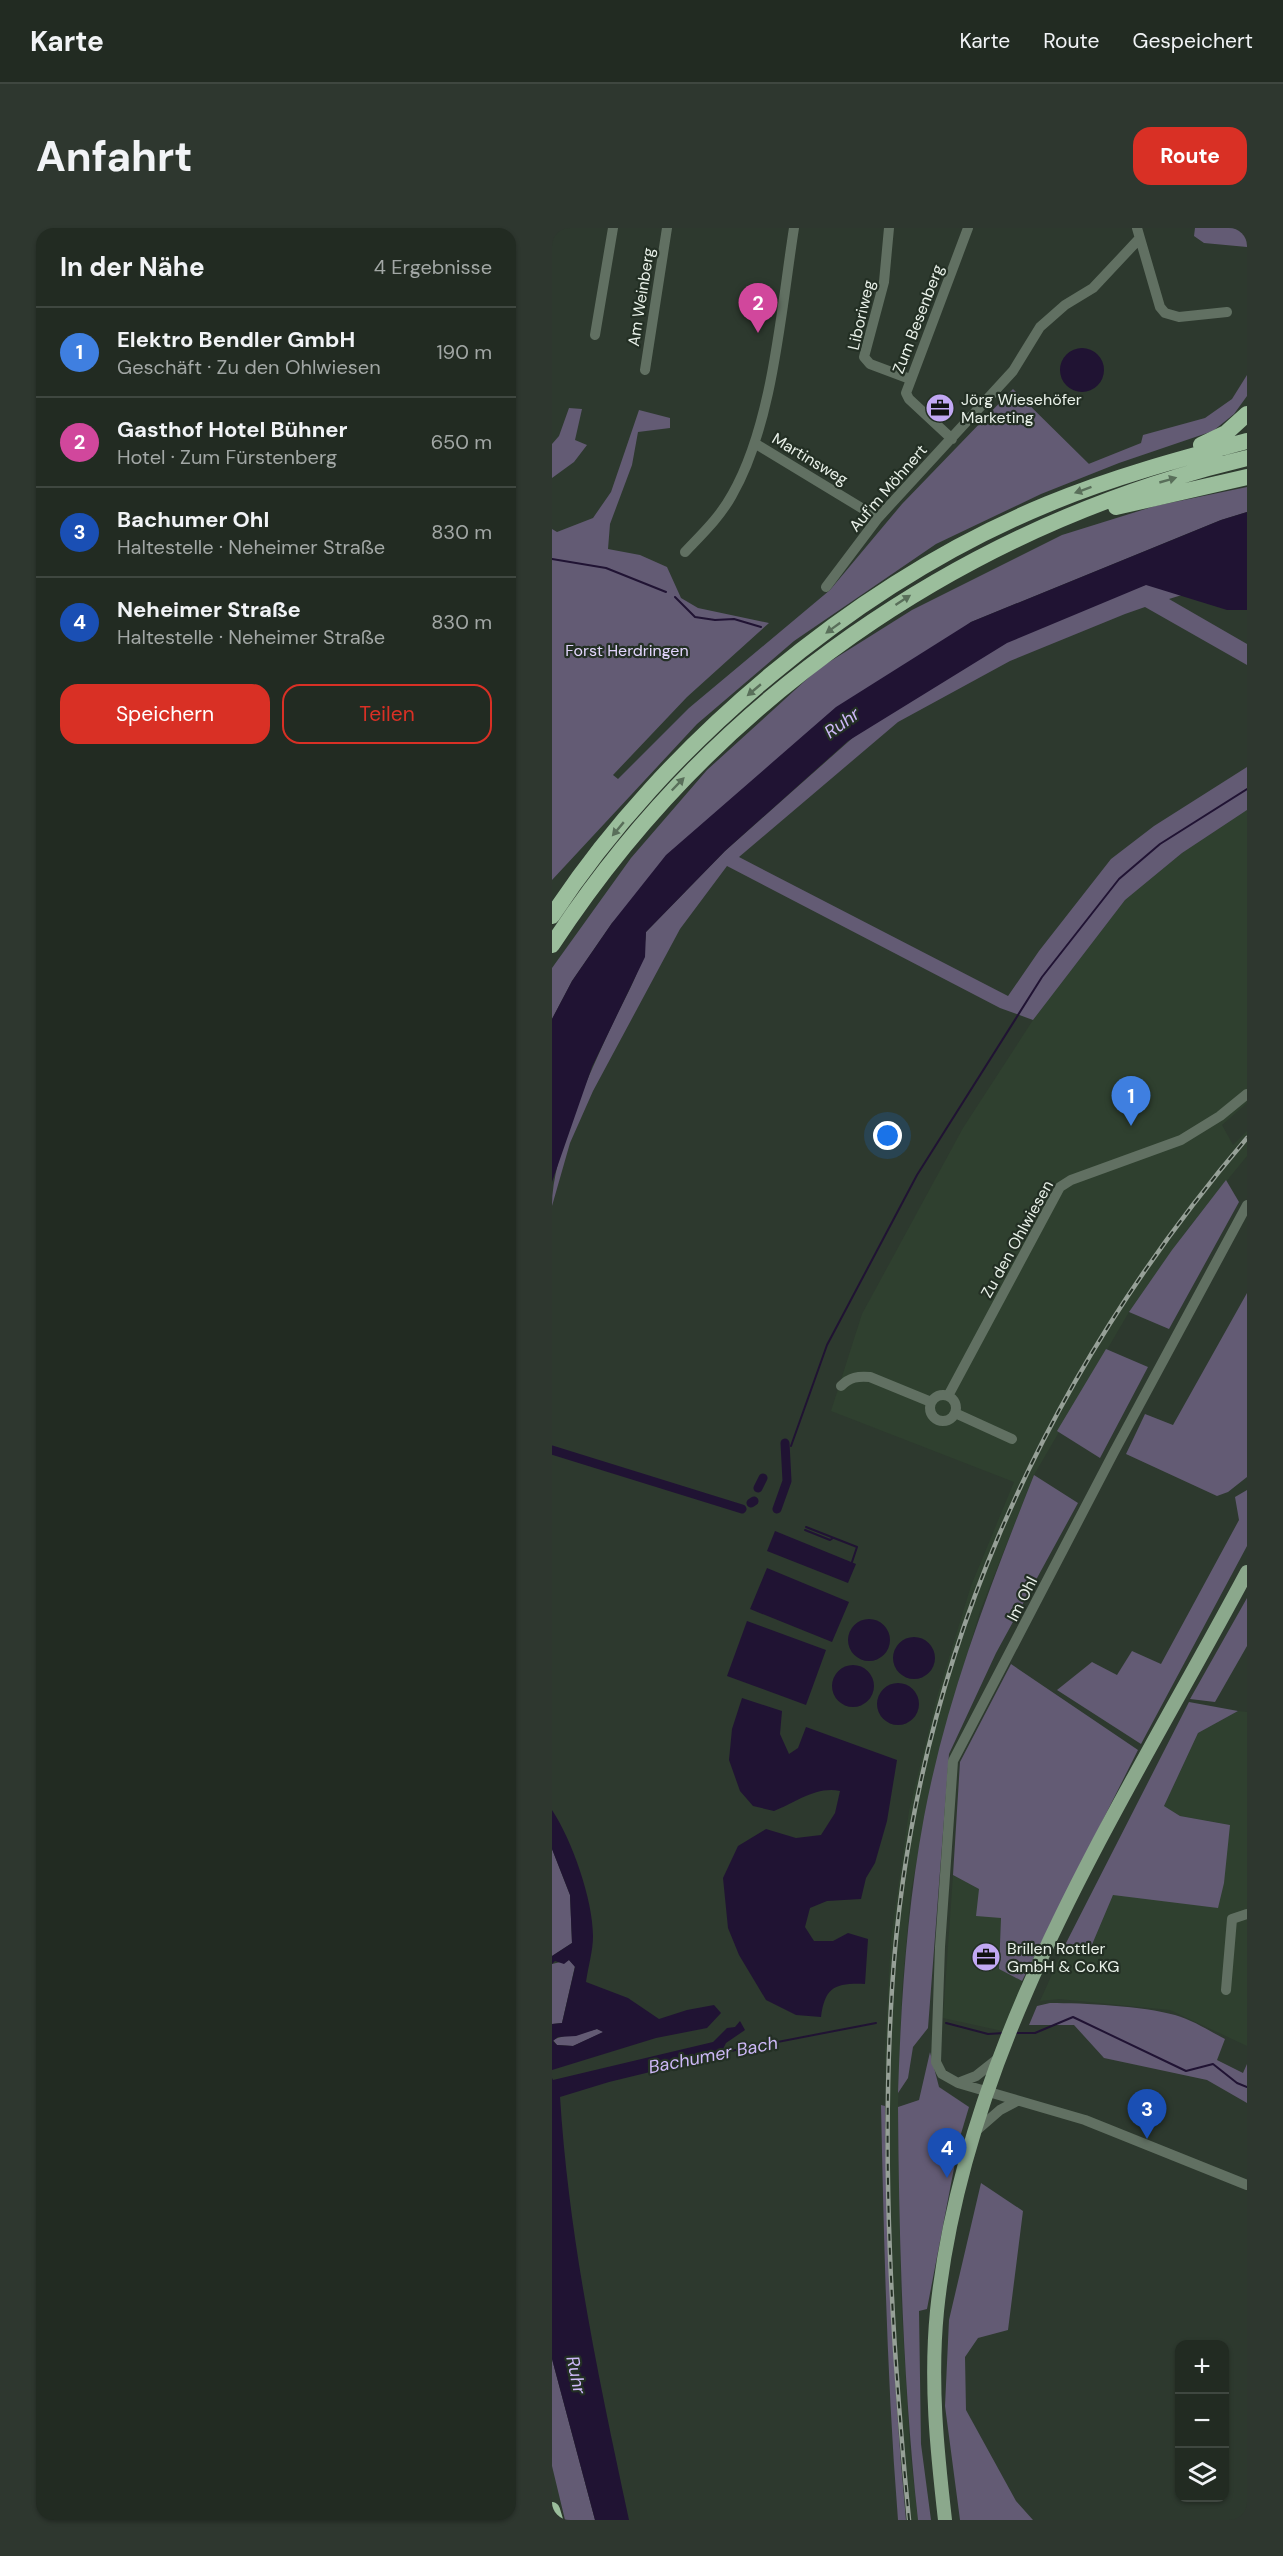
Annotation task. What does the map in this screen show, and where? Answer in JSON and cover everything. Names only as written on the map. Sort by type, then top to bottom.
[{"type":"highway","points":[[552,916],[614,833],[665,775],[727,714],[799,653],[916,571],[964,544],[1047,504],[1138,471],[1218,438],[1247,414]]},
{"type":"highway","points":[[1138,471],[1247,441]]},
{"type":"highway","points":[[552,945],[626,843],[676,786],[737,726],[811,663],[854,632],[973,560],[1054,521],[1148,486],[1247,458]]},
{"type":"highway","points":[[1054,521],[1247,477]]},
{"type":"highway","points":[[552,2510],[555,2520]]},
{"type":"main road","points":[[945,2520],[934,2425],[933,2376],[937,2313],[951,2227],[976,2130],[1003,2054],[1048,1941],[1140,1765],[1247,1572]]},
{"type":"street","points":[[596,335],[613,228]]},
{"type":"street","name":"Am Weinberg","points":[[645,370],[667,228]]},
{"type":"street","points":[[685,552],[720,514],[733,495],[756,444],[794,228]]},
{"type":"street","name":"Liboriweg","points":[[889,228],[884,282],[864,357],[870,364],[910,379]]},
{"type":"street","name":"Zum Besenberg","points":[[952,439],[909,399],[906,393],[968,228]]},
{"type":"street","points":[[1138,233],[1165,313],[1179,317],[1227,312]]},
{"type":"street","name":"Auf'm Möhnert","points":[[826,587],[878,518],[1013,372],[1040,327],[1065,305],[1093,288],[1138,233]]},
{"type":"street","name":"Martinsweg","points":[[756,444],[878,518]]},
{"type":"street","name":"Zu den Ohlwiesen","points":[[948,1396],[1060,1187],[1071,1180],[1181,1140],[1220,1116],[1247,1094]]},
{"type":"street","name":"Im Ohl","points":[[957,2084],[949,2080],[938,2068],[937,2037],[940,1947],[953,1761],[1247,1205]]},
{"type":"street","points":[[841,1386],[859,1376],[870,1377],[931,1402]]},
{"type":"street","points":[[940,1395],[948,1396],[956,1405],[955,1413],[946,1420],[938,1420],[930,1411],[931,1402],[940,1395]]},
{"type":"street","points":[[955,1413],[1012,1439]]},
{"type":"street","points":[[1226,1990],[1232,1919],[1247,1914]]},
{"type":"street","points":[[957,2084],[987,2069],[1003,2054]]},
{"type":"street","points":[[957,2084],[1085,2120],[1247,2186]]},
{"type":"street","points":[[976,2130],[995,2114],[1017,2101]]},
{"type":"shaded area","points":[[1247,810],[1247,1103],[1222,1125],[1233,1145],[1247,1131],[1247,1156],[1190,1226],[1129,1312],[1034,1475],[980,1611],[939,1752],[911,1890],[902,1989],[898,2107],[901,2298],[910,2451],[918,2520],[906,2520],[894,2382],[887,2240],[885,2050],[891,1938],[909,1811],[937,1697],[971,1586],[1014,1482],[831,1411],[862,1314],[963,1128],[1033,1020],[1125,900],[1182,853]]},
{"type":"shaded area","points":[[1238,1711],[1247,1712],[1247,2046],[1170,2010],[1059,1999],[1040,2001],[1065,1945],[1091,1947],[1113,1895],[1230,1825],[1180,1816],[1164,1806],[1198,1733]]},
{"type":"shaded area","points":[[953,1875],[979,1889],[1001,1918],[999,1969],[1022,1981],[1007,2032],[943,2018]]},
{"type":"green space","points":[[1195,228],[1247,228],[1247,247],[1204,243],[1194,236]]},
{"type":"green space","name":"Forst Herdringen","points":[[1247,375],[1247,396],[1234,414],[1213,431],[1119,463],[1041,494],[936,544],[794,641],[697,724],[552,880],[552,529],[557,532],[593,518],[611,492],[639,410],[670,418],[670,428],[638,432],[632,465],[610,524],[608,549],[640,555],[667,567],[681,598],[698,608],[769,623],[687,697],[613,775],[618,779],[689,708],[830,590],[902,504],[1013,389],[1089,464],[1141,443],[1143,435],[1205,418],[1232,399]]},
{"type":"green space","points":[[569,408],[582,409],[575,440],[587,445],[574,462],[552,478],[552,444],[559,436]]},
{"type":"green space","points":[[1247,487],[1247,512],[1221,520],[971,622],[612,923],[572,981],[552,1019],[552,968],[631,858],[707,770],[818,669],[912,610],[1062,535],[1155,506]]},
{"type":"green space","points":[[1247,555],[1243,576],[1169,599],[1247,644],[1247,665],[1145,607],[1125,614],[1010,661],[898,722],[739,857],[1008,996],[1039,951],[1111,859],[1154,826],[1247,767],[1247,810],[1182,853],[1125,900],[1033,1020],[1000,1008],[727,866],[680,929],[593,1091],[570,1143],[552,1206],[558,1162],[574,1112],[635,978],[645,945],[646,932],[725,851],[883,711],[966,657],[1118,593]]},
{"type":"green space","points":[[1226,1180],[1239,1202],[1169,1329],[1129,1312],[1172,1250]]},
{"type":"green space","points":[[1247,1293],[1247,1477],[1228,1492],[1217,1496],[1126,1454],[1145,1414],[1173,1425]]},
{"type":"green space","points":[[1106,1349],[1148,1367],[1100,1458],[1057,1431]]},
{"type":"green space","points":[[1034,1475],[1078,1503],[996,1653],[949,1754],[928,2028],[913,2047],[908,2078],[898,2093],[909,1920],[918,1851],[933,1773],[971,1643]]},
{"type":"green space","points":[[1247,1490],[1247,1546],[1141,1744],[1057,1690],[1092,1662],[1117,1675],[1132,1651],[1161,1664],[1239,1520],[1235,1497]]},
{"type":"green space","points":[[1247,1598],[1247,1646],[1215,1702],[1190,1699]]},
{"type":"green space","points":[[1011,1664],[1138,1750],[1022,1981],[999,1969],[1001,1918],[976,1916],[979,1889],[953,1875],[960,1762]]},
{"type":"green space","points":[[1189,1702],[1238,1711],[1198,1733],[1164,1806],[1180,1816],[1230,1825],[1224,1883],[1218,1908],[1113,1895],[1091,1947],[1065,1945]]},
{"type":"green space","points":[[552,1849],[570,1895],[572,1943],[552,1956]]},
{"type":"green space","points":[[569,1960],[575,1966],[562,2023],[552,2024],[552,1964]]},
{"type":"green space","points":[[1050,2003],[1096,2004],[1147,2009],[1175,2015],[1195,2023],[1225,2039],[1217,2060],[1243,2073],[1247,2064],[1247,2103],[1207,2080],[1104,2058],[1074,2025],[1029,2025],[1037,2006]]},
{"type":"green space","points":[[597,2029],[604,2032],[573,2046],[557,2045],[553,2040],[567,2036]]},
{"type":"green space","points":[[930,2052],[939,2087],[969,2107],[960,2137],[927,2309],[919,2311],[921,2444],[931,2520],[918,2520],[903,2314],[898,2107],[919,2100]]},
{"type":"green space","points":[[881,2105],[885,2106],[891,2313],[906,2520],[898,2520],[894,2468],[886,2313]]},
{"type":"green space","points":[[981,2183],[1023,2211],[1008,2330],[978,2338],[965,2357],[966,2410],[1016,2501],[1033,2520],[960,2520],[945,2406],[949,2320]]},
{"type":"green space","points":[[552,2359],[595,2520],[565,2520],[552,2466]]},
{"type":"water","points":[[1082,348],[1098,354],[1104,370],[1098,386],[1082,392],[1066,386],[1060,370],[1066,354]]},
{"type":"water","name":"Ruhr","points":[[1247,512],[1247,610],[1227,610],[1146,585],[1007,643],[848,741],[725,851],[646,932],[645,957],[592,1067],[552,1182],[552,1019],[572,981],[612,923],[666,855],[836,707],[971,622],[1221,520]]},
{"type":"water","points":[[775,1531],[856,1564],[848,1583],[767,1551]]},
{"type":"water","points":[[767,1568],[849,1602],[832,1642],[750,1609]]},
{"type":"water","points":[[869,1619],[884,1625],[890,1640],[884,1655],[869,1661],[854,1655],[848,1640],[854,1625]]},
{"type":"water","points":[[747,1621],[826,1650],[806,1705],[727,1676]]},
{"type":"water","points":[[914,1637],[929,1643],[935,1658],[929,1673],[914,1679],[899,1673],[893,1658],[899,1643]]},
{"type":"water","points":[[853,1665],[868,1671],[874,1686],[868,1701],[853,1707],[838,1701],[832,1686],[838,1671]]},
{"type":"water","points":[[898,1683],[913,1689],[919,1704],[913,1719],[898,1725],[883,1719],[877,1704],[883,1689]]},
{"type":"water","points":[[742,1698],[782,1711],[780,1734],[789,1754],[798,1748],[806,1727],[897,1760],[887,1821],[875,1863],[866,1878],[861,1899],[827,1901],[810,1908],[805,1927],[814,1941],[833,1941],[848,1933],[868,1939],[865,1984],[839,1986],[833,1989],[825,1999],[821,2017],[796,2015],[766,2000],[739,1955],[728,1928],[723,1878],[738,1846],[766,1829],[796,1838],[821,1835],[835,1813],[840,1791],[814,1793],[774,1811],[753,1806],[740,1791],[729,1760],[732,1729]]},
{"type":"water","points":[[552,1810],[574,1854],[589,1905],[593,1942],[586,1982],[628,1998],[659,2019],[687,2010],[714,2005],[721,2013],[707,2028],[656,2038],[552,2070],[552,2024],[562,2023],[575,1967],[569,1960],[564,1964],[555,1961],[552,1964],[552,1956],[572,1943],[570,1895],[552,1849]],"holes":[[[597,2029],[603,2032],[573,2046],[557,2045],[553,2041],[558,2037],[576,2036]]]},
{"type":"water","name":"Ruhr","points":[[740,2021],[745,2030],[726,2043],[720,2055],[609,2082],[560,2097],[570,2204],[578,2257],[596,2362],[629,2520],[595,2520],[552,2359],[552,2078],[553,2080],[713,2042],[727,2028],[735,2027]]},
{"type":"waterway","points":[[552,559],[606,568],[666,592]]},
{"type":"waterway","points":[[675,597],[695,617],[715,620],[734,619],[761,627]]},
{"type":"waterway","points":[[791,1446],[827,1345],[917,1175],[1042,977],[1119,879],[1160,844],[1247,789]]},
{"type":"waterway","points":[[777,1509],[787,1481],[785,1443]]},
{"type":"waterway","points":[[552,1450],[742,1509]]},
{"type":"waterway","points":[[758,1488],[763,1478]]},
{"type":"waterway","points":[[806,1527],[857,1547],[852,1562]]},
{"type":"waterway","points":[[805,1530],[830,1540],[833,1538]]},
{"type":"waterway","name":"Bachumer Bach","points":[[1016,2033],[1035,2033],[1073,2017],[1186,2071],[1213,2064],[1237,2083],[1247,2087]]},
{"type":"waterway","name":"Bachumer Bach","points":[[720,2053],[876,2023]]},
{"type":"waterway","name":"Bachumer Bach","points":[[946,2023],[988,2034],[1004,2033]]},
{"type":"railway","points":[[909,2520],[890,2254],[889,2055],[892,1989],[905,1870],[927,1755],[959,1643],[999,1534],[1049,1429],[1107,1328],[1173,1231],[1247,1138]]},
{"type":"place","name":"Gasthof Hotel Bühner","points":[[758,333]]},
{"type":"place","name":"Jörg Wiesehöfer Marketing","points":[[940,408]]},
{"type":"place","name":"Elektro Bendler GmbH","points":[[1131,1126]]},
{"type":"place","name":"Brillen Rottler GmbH & Co.KG","points":[[986,1957]]},
{"type":"place","name":"Bachumer Ohl","points":[[1147,2139]]},
{"type":"place","name":"Neheimer Straße","points":[[947,2178]]}]
